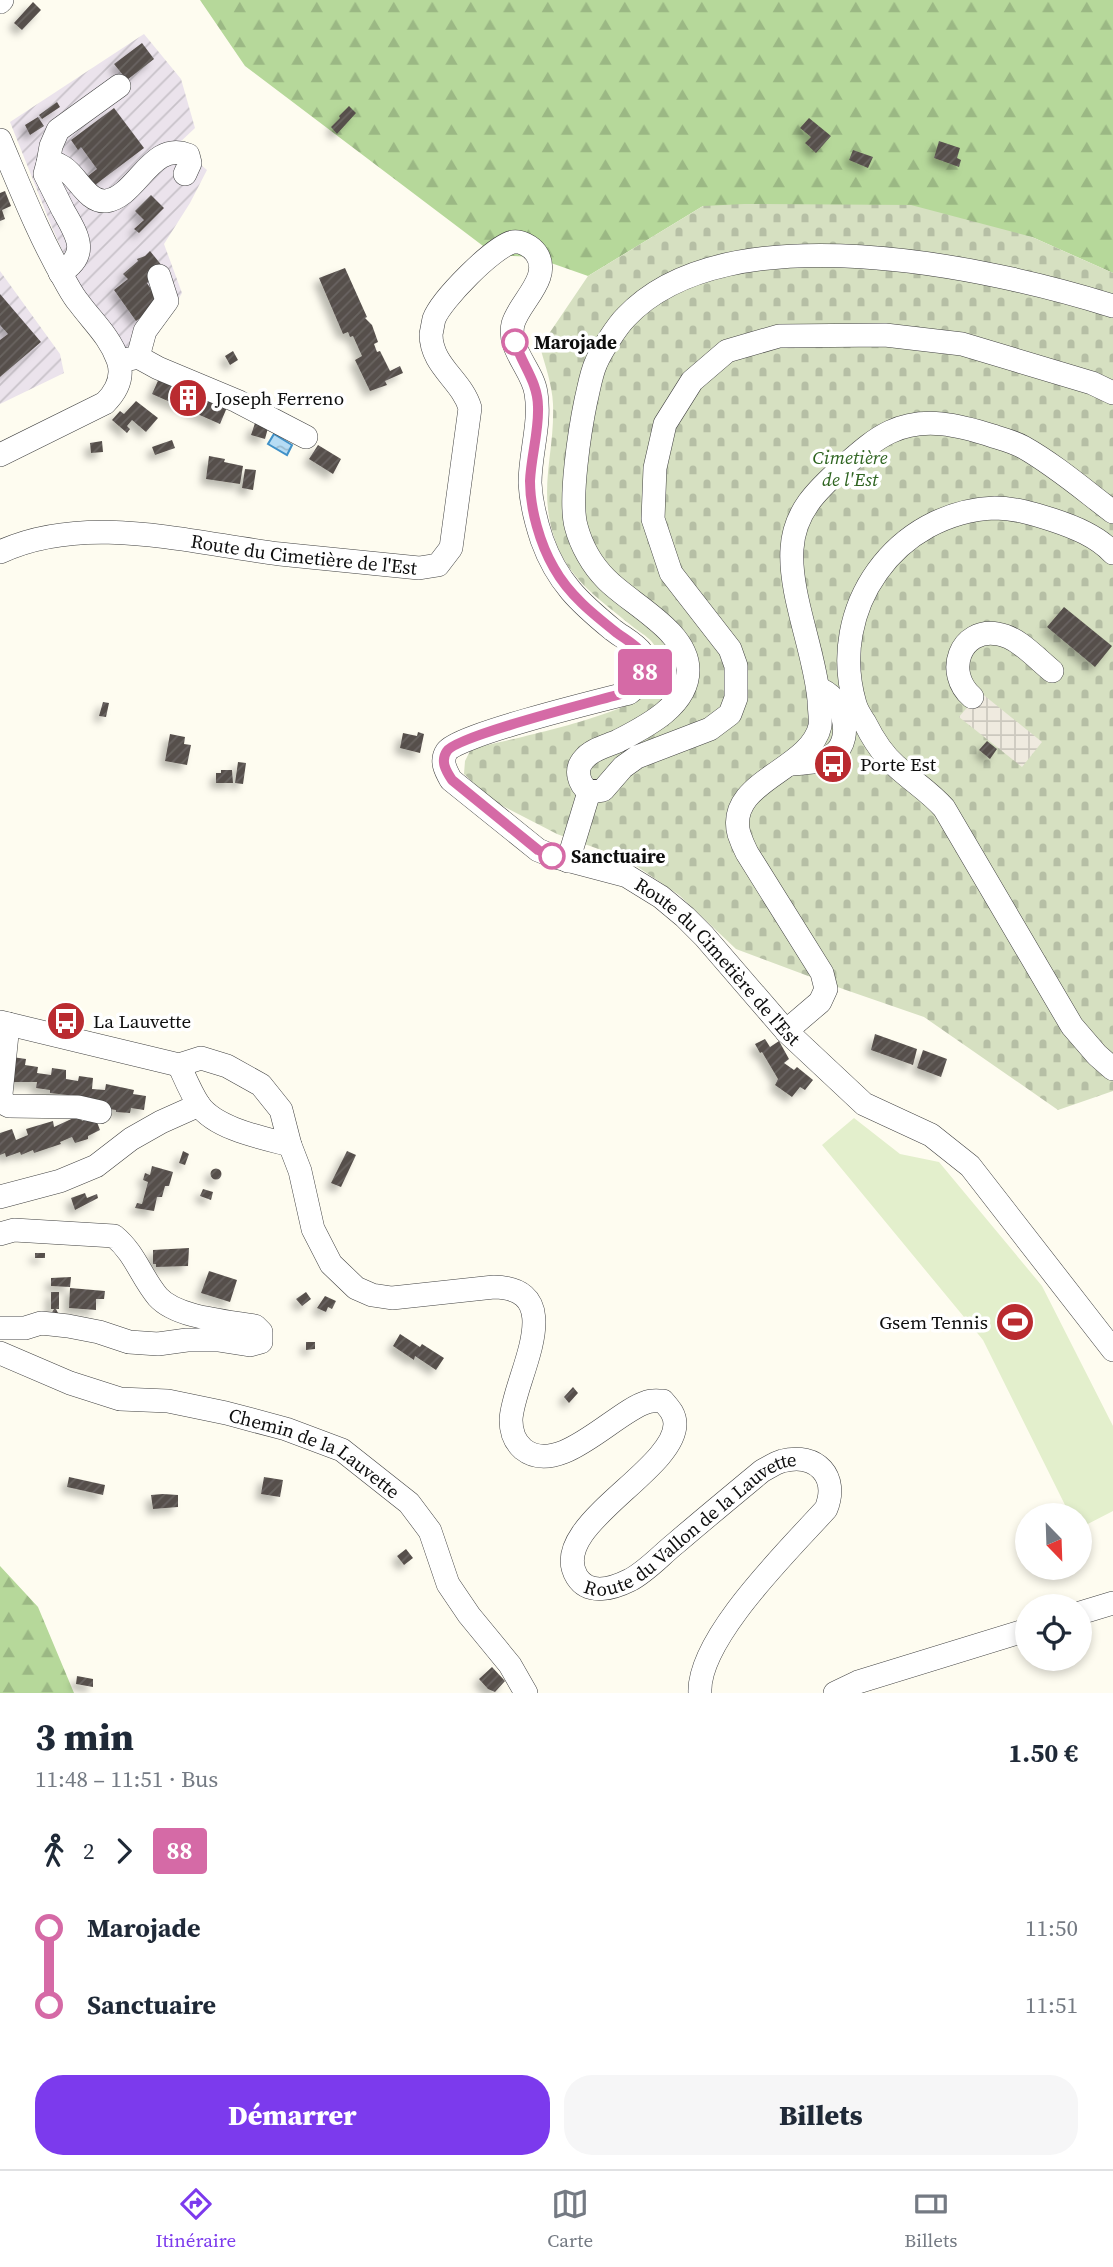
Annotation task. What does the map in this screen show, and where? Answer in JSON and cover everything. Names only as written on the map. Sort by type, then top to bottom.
[{"type":"street","points":[[60,273],[69,267],[78,254],[78,237],[45,174],[51,146],[58,130],[119,86]]},
{"type":"street","points":[[0,140],[60,273],[78,302],[128,360],[158,369],[237,401],[306,437]]},
{"type":"street","points":[[48,163],[60,165],[96,200],[106,201],[117,197],[155,162],[169,153],[180,151],[188,155],[190,163],[185,174]]},
{"type":"street","name":"Route du Cimetière de l'Est","points":[[0,552],[17,544],[60,533],[143,534],[280,554],[419,568],[438,565],[452,548],[470,408],[467,397],[442,367],[433,349],[431,333],[435,317],[464,279],[497,250],[515,242],[522,242],[535,252],[541,268],[540,276],[513,324],[512,335],[536,388],[538,407],[530,483],[535,518],[548,557],[570,592],[641,652],[646,664],[645,676],[640,686],[628,692],[482,733],[453,745],[445,753],[443,767],[452,780],[538,850],[568,861],[627,876],[661,897],[704,936],[786,1031],[864,1104],[931,1135],[970,1166],[1113,1350]]},
{"type":"street","points":[[1113,306],[984,272],[888,258],[792,255],[708,269],[664,286],[626,317],[596,362],[581,421],[573,509],[581,540],[595,565],[607,580],[678,641],[685,654],[688,669],[686,683],[676,701],[662,714],[584,758],[578,768],[582,787],[589,792],[603,790],[623,767],[637,757],[710,729],[730,713],[736,698],[736,666],[730,649],[671,573],[653,519],[655,468],[665,424],[692,381],[727,351],[779,336],[885,335],[962,344],[1092,383],[1113,393]]},
{"type":"street","points":[[0,455],[105,403],[114,394],[128,360],[167,301],[159,276]]},
{"type":"street","points":[[786,1031],[820,1002],[826,989],[822,973],[747,853],[738,832],[738,816],[748,795],[810,747],[821,723],[818,688],[793,574],[794,531],[802,510],[819,488],[865,448],[891,432],[919,423],[945,424],[974,430],[1020,445],[1113,512]]},
{"type":"street","points":[[1113,552],[1104,542],[1031,513],[997,508],[954,515],[918,532],[897,547],[875,573],[859,606],[850,644],[849,662],[855,706],[873,739],[897,767],[927,790],[944,808],[1072,1026],[1113,1069]]},
{"type":"street","points":[[972,697],[963,687],[957,667],[963,649],[979,635],[997,633],[1009,637],[1052,671]]},
{"type":"street","points":[[568,861],[589,792]]},
{"type":"street","points":[[100,1112],[78,1107],[9,1106],[2,1109],[3,1035],[179,1065],[201,1058],[227,1066],[261,1085],[281,1111],[290,1145],[258,1137],[220,1122],[199,1105],[179,1065]]},
{"type":"street","points":[[0,1196],[60,1181],[96,1166],[141,1133],[199,1105]]},
{"type":"street","name":"Route du Vallon de la Lauvette","points":[[290,1145],[300,1171],[313,1229],[321,1248],[331,1264],[356,1288],[372,1295],[392,1298],[510,1287],[527,1301],[532,1310],[534,1324],[529,1357],[511,1420],[517,1443],[524,1450],[535,1455],[549,1456],[566,1451],[648,1401],[663,1401],[671,1410],[675,1421],[674,1429],[671,1440],[662,1453],[595,1518],[580,1537],[573,1553],[573,1565],[581,1583],[590,1588],[602,1589],[633,1578],[762,1471],[781,1461],[799,1459],[814,1463],[825,1472],[830,1483],[831,1496],[826,1509],[759,1584],[726,1627],[702,1671],[700,1693]]},
{"type":"street","points":[[0,1234],[14,1230],[114,1236],[126,1245],[157,1296],[170,1307],[190,1314],[255,1326],[261,1332],[261,1342],[250,1345],[218,1340],[187,1340],[158,1345],[130,1342],[68,1325],[41,1323],[25,1328],[0,1328]]},
{"type":"street","name":"Chemin de la Lauvette","points":[[0,1353],[70,1383],[120,1399],[167,1401],[226,1413],[286,1429],[342,1450],[409,1503],[430,1531],[448,1584],[469,1615],[510,1665],[526,1693]]},
{"type":"street","points":[[1092,1609],[1113,1603]]},
{"type":"street","points":[[835,1693],[858,1682],[1015,1634]]},
{"type":"shaded area","points":[[144,34],[181,79],[195,128],[177,145],[207,170],[164,244],[182,293],[150,347],[129,355],[80,290],[10,122]]},
{"type":"shaded area","points":[[0,271],[60,354],[64,373],[0,404]]},
{"type":"shaded area","points":[[980,692],[1042,742],[1022,767],[959,717]]},
{"type":"green space","points":[[200,0],[1113,0],[1113,273],[1032,237],[703,206],[588,276],[534,257],[495,255],[245,66]]},
{"type":"green space","name":"Cimetière de l'Est","points":[[911,205],[1032,237],[1113,273],[1113,1091],[1058,1110],[924,1017],[736,949],[679,895],[626,859],[557,834],[493,801],[464,774],[465,761],[471,749],[598,716],[643,697],[658,682],[661,664],[652,642],[591,592],[573,573],[559,550],[548,511],[552,397],[540,347],[588,276],[703,206]]},
{"type":"green space","name":"Gsem Tennis","points":[[854,1118],[900,1154],[939,1162],[1042,1286],[1113,1426],[1113,1511],[1092,1522],[1092,1503],[1064,1503],[983,1340],[822,1145]]},
{"type":"green space","points":[[0,1566],[38,1607],[74,1693],[0,1693]]},
{"type":"water","points":[[274,434],[292,445],[287,455],[268,444]]},
{"type":"building","points":[[33,2],[41,10],[22,30],[14,23]]},
{"type":"building","points":[[142,43],[154,59],[127,80],[114,64]]},
{"type":"building","points":[[57,102],[60,107],[42,119],[39,115]]},
{"type":"building","points":[[349,106],[356,113],[337,134],[331,127]]},
{"type":"building","points":[[114,108],[144,148],[91,188],[84,179],[97,169],[81,147],[78,150],[71,140]]},
{"type":"building","points":[[38,117],[44,126],[30,135],[25,125]]},
{"type":"building","points":[[809,118],[831,136],[816,153],[805,143],[811,137],[800,128]]},
{"type":"building","points":[[939,141],[960,148],[957,158],[961,160],[959,167],[934,158]]},
{"type":"building","points":[[853,150],[873,157],[868,168],[849,160]]},
{"type":"building","points":[[5,191],[11,206],[2,210],[5,219],[0,221],[0,193]]},
{"type":"building","points":[[151,195],[164,208],[139,233],[134,229],[144,220],[135,211]]},
{"type":"building","points":[[150,251],[163,267],[148,278],[150,281],[147,283],[160,303],[136,321],[114,290],[128,279],[123,274],[137,259]]},
{"type":"building","points":[[345,268],[367,317],[365,318],[372,325],[378,342],[374,344],[377,352],[380,351],[390,371],[400,366],[403,373],[385,381],[387,385],[370,391],[355,360],[362,356],[353,336],[350,337],[348,332],[343,334],[319,278]]},
{"type":"building","points":[[0,294],[41,342],[0,377],[0,340],[8,334],[0,325]]},
{"type":"building","points":[[233,351],[238,360],[230,365],[225,356]]},
{"type":"building","name":"Joseph Ferreno","points":[[161,374],[228,405],[220,424],[152,394]]},
{"type":"building","points":[[136,401],[158,418],[146,432],[132,420],[127,426],[130,429],[127,433],[112,420],[120,411],[124,414]]},
{"type":"building","points":[[255,423],[268,428],[265,439],[251,435]]},
{"type":"building","points":[[172,440],[175,448],[155,455],[152,447]]},
{"type":"building","points":[[102,441],[103,452],[91,453],[90,443]]},
{"type":"building","points":[[318,445],[341,459],[333,474],[309,459]]},
{"type":"building","points":[[209,456],[243,466],[240,484],[206,479]]},
{"type":"building","points":[[245,469],[256,470],[253,490],[242,488]]},
{"type":"building","points":[[1064,607],[1112,646],[1095,667],[1047,627]]},
{"type":"building","points":[[103,702],[109,703],[106,717],[99,716]]},
{"type":"building","points":[[418,732],[424,734],[420,753],[400,748],[403,733],[417,736]]},
{"type":"building","points":[[170,734],[185,737],[184,744],[191,745],[187,765],[165,761]]},
{"type":"building","points":[[987,741],[997,749],[990,759],[979,750]]},
{"type":"building","points":[[238,762],[246,763],[243,784],[235,783]]},
{"type":"building","points":[[221,770],[232,770],[233,783],[216,783],[216,773],[221,773]]},
{"type":"building","points":[[875,1034],[917,1049],[913,1065],[871,1050]]},
{"type":"building","points":[[765,1039],[770,1047],[779,1041],[789,1059],[784,1063],[794,1070],[797,1067],[813,1080],[805,1090],[800,1087],[792,1097],[775,1085],[778,1079],[755,1044]]},
{"type":"building","points":[[923,1050],[947,1059],[941,1077],[917,1068]]},
{"type":"building","points":[[12,1057],[26,1059],[25,1065],[38,1067],[37,1073],[51,1075],[52,1068],[66,1070],[66,1079],[78,1081],[79,1076],[93,1078],[92,1089],[105,1090],[106,1084],[134,1090],[133,1094],[146,1096],[144,1110],[131,1108],[130,1113],[116,1112],[76,1096],[50,1093],[50,1090],[36,1088],[37,1082],[10,1082]]},
{"type":"building","points":[[80,1115],[82,1121],[95,1117],[100,1130],[88,1136],[88,1139],[75,1143],[72,1137],[60,1142],[61,1144],[34,1153],[33,1150],[21,1155],[20,1152],[6,1157],[5,1153],[0,1155],[0,1133],[12,1129],[16,1140],[28,1135],[26,1129],[53,1121],[54,1127]]},
{"type":"building","points":[[183,1151],[189,1154],[185,1165],[179,1163]]},
{"type":"building","points":[[347,1151],[356,1155],[341,1187],[331,1183]]},
{"type":"building","points":[[152,1166],[173,1172],[169,1186],[165,1186],[162,1197],[157,1197],[154,1211],[135,1208],[137,1203],[142,1204],[148,1182],[143,1180],[145,1173],[150,1175]]},
{"type":"building","points":[[216,1169],[220,1170],[220,1178],[216,1179],[212,1178],[211,1174],[212,1170]]},
{"type":"building","points":[[203,1189],[213,1192],[211,1200],[200,1196]]},
{"type":"building","points":[[85,1193],[87,1198],[97,1194],[98,1198],[75,1210],[71,1198]]},
{"type":"building","points":[[189,1248],[188,1266],[156,1267],[156,1264],[153,1264],[153,1250]]},
{"type":"building","points":[[35,1253],[45,1253],[45,1258],[35,1258]]},
{"type":"building","points":[[209,1271],[237,1280],[230,1302],[201,1293]]},
{"type":"building","points":[[71,1277],[70,1287],[51,1286],[51,1278]]},
{"type":"building","points":[[70,1288],[105,1291],[104,1299],[96,1299],[96,1310],[69,1308]]},
{"type":"building","points":[[51,1292],[59,1292],[59,1309],[56,1309],[59,1315],[51,1314],[54,1309],[51,1309]]},
{"type":"building","points":[[306,1292],[311,1299],[302,1306],[296,1299]]},
{"type":"building","points":[[325,1296],[336,1301],[332,1309],[328,1307],[326,1312],[317,1308]]},
{"type":"building","points":[[400,1334],[444,1358],[436,1370],[393,1346]]},
{"type":"building","points":[[306,1342],[315,1342],[315,1349],[306,1350]]},
{"type":"building","points":[[573,1387],[578,1393],[569,1403],[564,1397]]},
{"type":"building","points":[[69,1477],[105,1485],[103,1495],[67,1487]]},
{"type":"building","points":[[264,1477],[283,1480],[280,1497],[261,1494]]},
{"type":"building","points":[[151,1495],[178,1495],[178,1507],[153,1509]]},
{"type":"building","points":[[406,1549],[413,1558],[404,1565],[397,1556]]},
{"type":"building","points":[[492,1667],[505,1681],[495,1692],[479,1679]]},
{"type":"building","points":[[77,1676],[93,1679],[93,1687],[76,1684]]},
{"type":"bus line","name":"88","points":[[515,342],[536,388],[538,407],[530,483],[535,518],[548,557],[570,592],[641,652],[646,664],[645,676],[640,686],[628,692],[482,733],[453,745],[445,753],[443,767],[452,780],[538,850],[552,856]]},
{"type":"place","name":"Marojade","points":[[515,342]]},
{"type":"place","name":"Joseph Ferreno","points":[[188,398]]},
{"type":"place","name":"Porte Est","points":[[833,764]]},
{"type":"place","name":"Sanctuaire","points":[[552,856]]},
{"type":"place","name":"La Lauvette","points":[[66,1021]]},
{"type":"place","name":"Gsem Tennis","points":[[1015,1322]]}]
